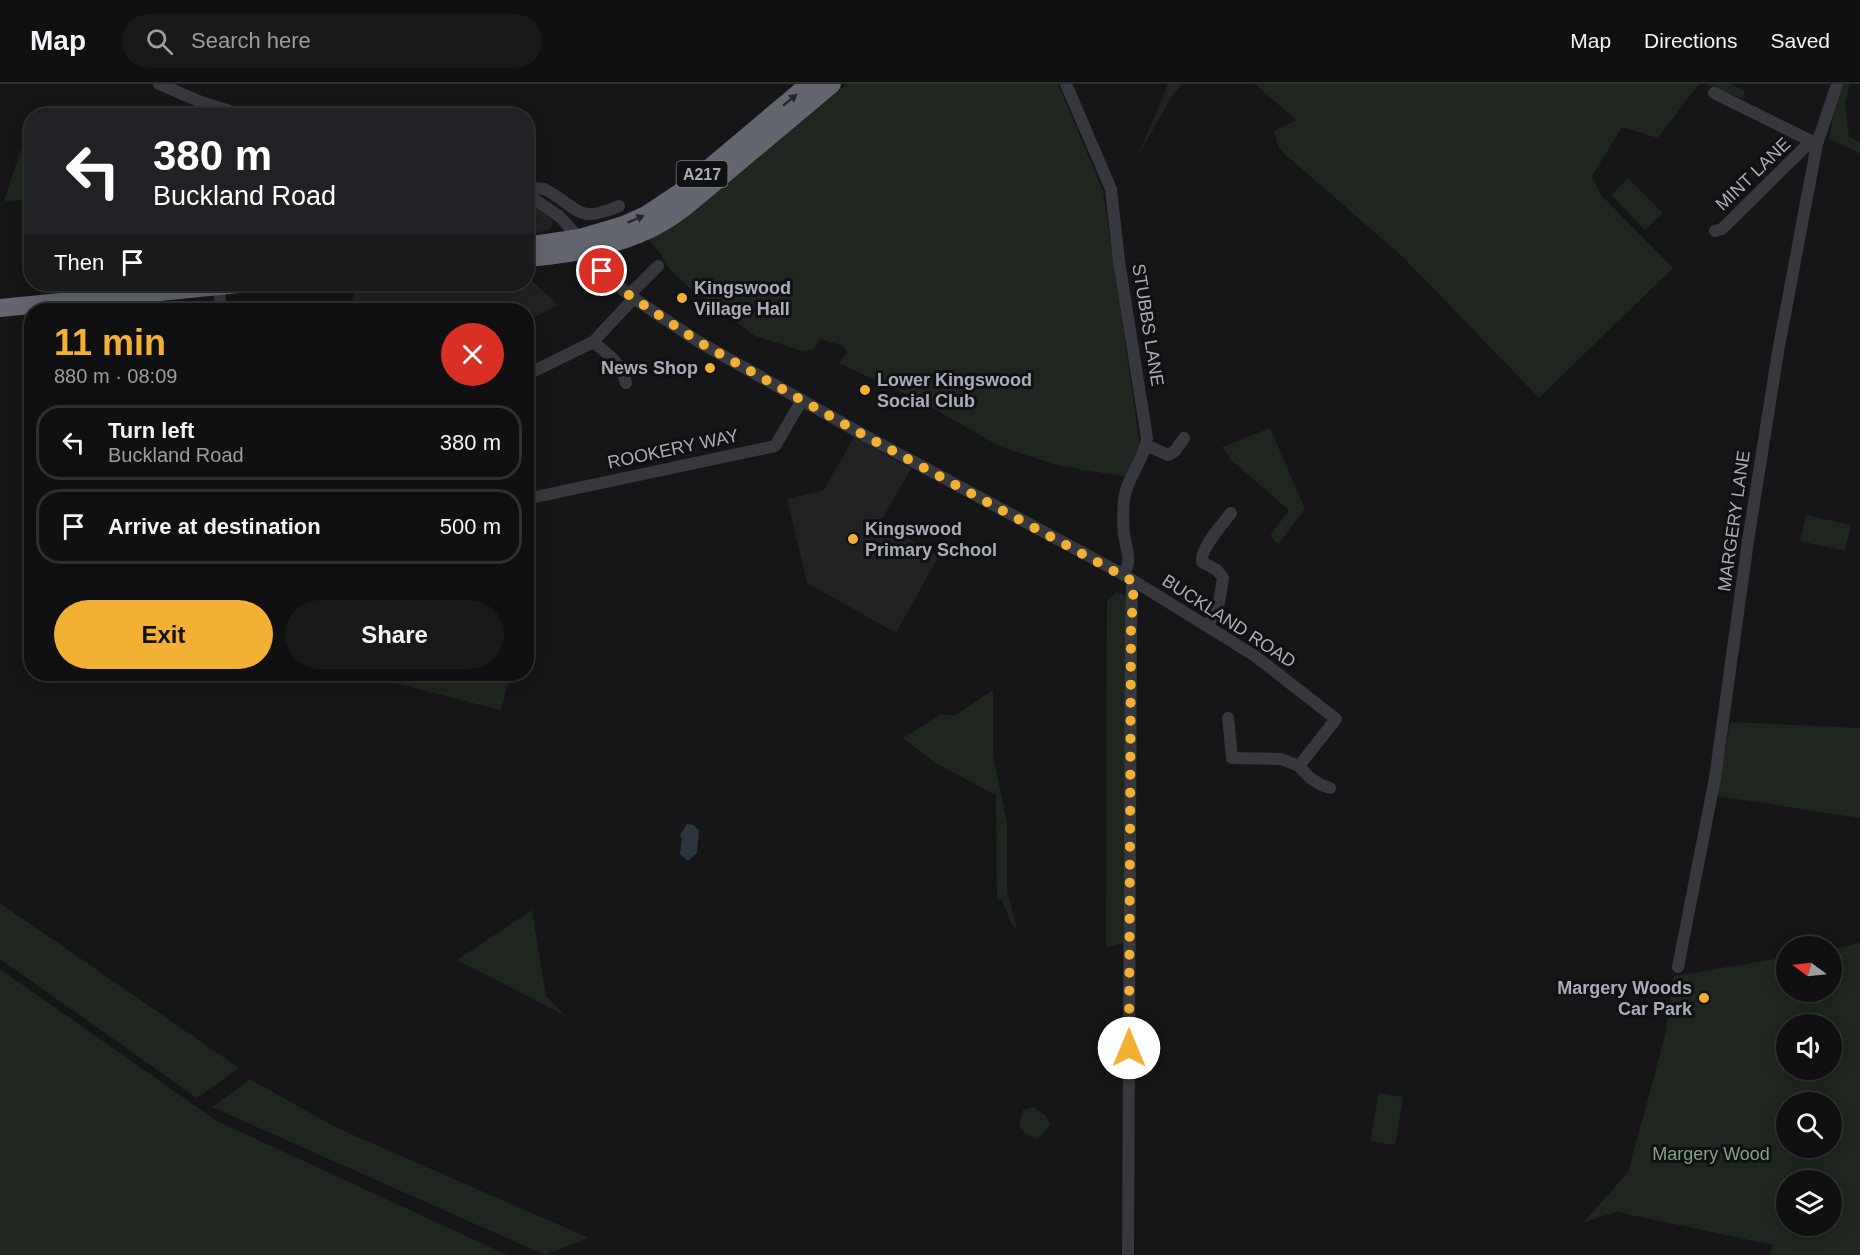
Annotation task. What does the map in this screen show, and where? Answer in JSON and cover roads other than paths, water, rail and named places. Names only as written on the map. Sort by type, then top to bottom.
[{"type":"highway","name":"A217","points":[[534,258],[548,257],[584,244],[662,205],[682,191],[809,84]]},
{"type":"highway","name":"A217","points":[[534,245],[621,241],[651,229],[690,202],[832,84]]},
{"type":"highway","points":[[0,295],[42,291]]},
{"type":"highway","points":[[63,303],[153,291]]},
{"type":"highway","points":[[0,308],[24,307]]},
{"type":"street","points":[[159,84],[220,108]]},
{"type":"street","name":"STUBBS LANE","points":[[1066,84],[1111,189],[1119,261],[1147,438],[1146,445]]},
{"type":"street","name":"MARGERY LANE","points":[[1677,967],[1715,778],[1774,376],[1817,144],[1837,84]]},
{"type":"street","points":[[1714,93],[1817,144]]},
{"type":"street","points":[[199,108],[201,102]]},
{"type":"street","name":"MINT LANE","points":[[1715,231],[1722,230],[1805,147],[1817,144]]},
{"type":"street","points":[[534,189],[544,189],[584,214],[605,212],[619,206]]},
{"type":"street","points":[[534,199],[559,216],[584,244]]},
{"type":"street","points":[[546,243],[554,232],[559,216]]},
{"type":"street","name":"BUCKLAND ROAD","points":[[584,244],[587,259],[595,268],[699,342],[1129,578],[1255,656],[1336,719],[1299,766]]},
{"type":"street","points":[[534,371],[593,342],[658,266]]},
{"type":"street","points":[[593,342],[615,359],[623,371],[626,383]]},
{"type":"street","name":"ROOKERY WAY","points":[[534,497],[775,446],[802,400]]},
{"type":"street","points":[[1128,1255],[1132,586],[1129,578],[1130,557],[1125,537],[1124,496],[1146,445],[1167,455],[1175,452],[1184,438]]},
{"type":"street","points":[[1207,626],[1218,609],[1223,578],[1217,570],[1202,562],[1201,556],[1231,513]]},
{"type":"street","points":[[1228,718],[1232,758],[1281,759],[1299,766],[1307,776],[1320,785],[1330,788]]},
{"type":"place","name":"Kingswood Village Hall","points":[[682,298]]},
{"type":"place","name":"News Shop","points":[[710,368]]},
{"type":"place","name":"Lower Kingswood Social Club","points":[[865,390]]},
{"type":"place","name":"Kingswood Primary School","points":[[853,539]]},
{"type":"place","name":"Margery Woods Car Park","points":[[1704,998]]},
{"type":"park label","name":"Margery Wood","points":[[1711,1154]]}]
